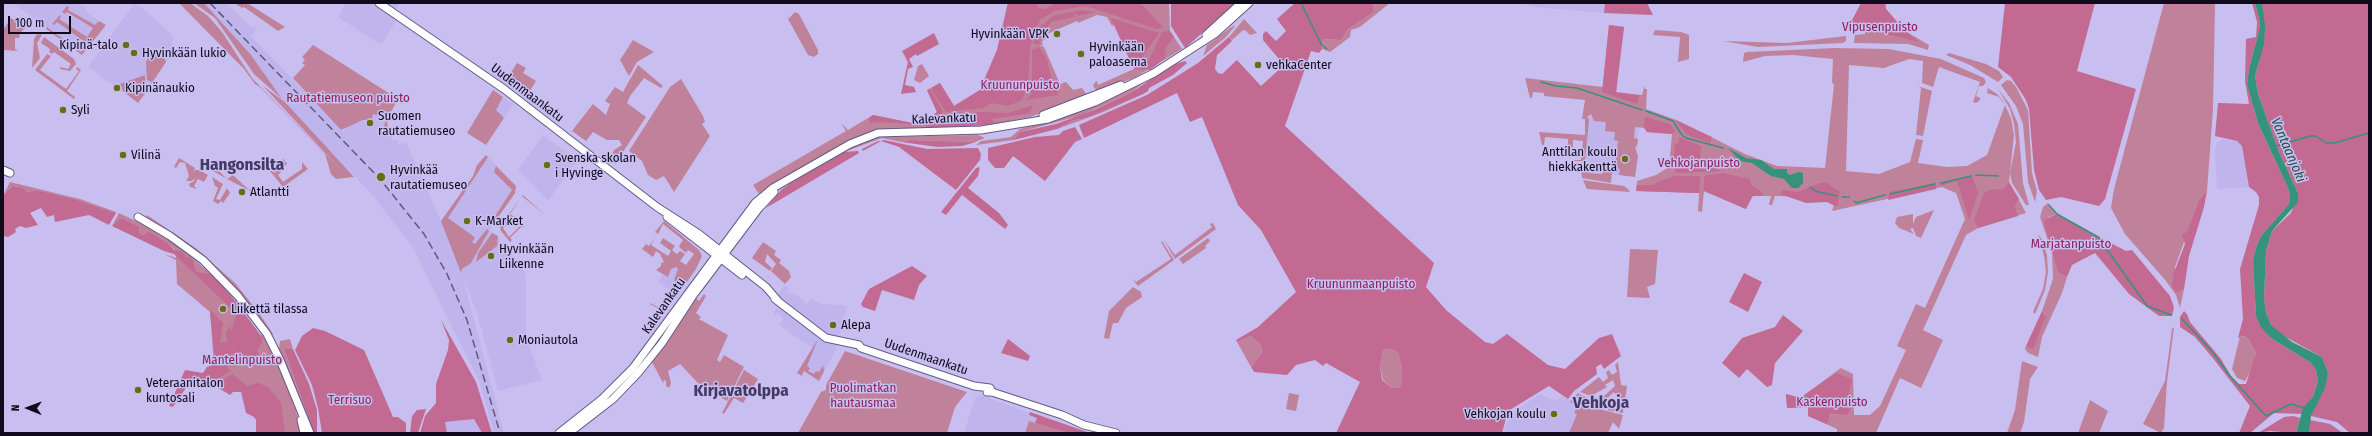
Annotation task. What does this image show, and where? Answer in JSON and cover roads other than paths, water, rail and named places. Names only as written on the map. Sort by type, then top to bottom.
[{"type":"main road","name":"Uudenmaankatu","points":[[379,3],[504,89],[657,207],[664,215],[766,287],[778,301],[826,338],[837,340],[846,343],[850,347],[861,348],[983,389],[984,392],[992,392],[1075,419],[1078,423],[1116,433]]},
{"type":"main road","name":"Kalevankatu","points":[[1198,43],[1241,3]]},
{"type":"main road","name":"Kalevankatu","points":[[559,433],[602,399],[633,368],[720,255],[779,185],[850,144],[878,133],[957,132],[1048,119],[1095,102],[1154,73],[1198,43],[1216,33],[1249,3]]},
{"type":"main road","points":[[138,217],[170,236],[198,257],[238,296],[267,334],[292,388],[301,414],[310,433]]},
{"type":"main road","name":"Kalevankatu","points":[[569,433],[613,398],[638,373],[662,343],[720,255]]},
{"type":"main road","points":[[301,414],[304,433]]},
{"type":"waterway","points":[[1301,3],[1321,44],[1327,49]]},
{"type":"waterway","points":[[1541,82],[1556,86],[1577,88],[1642,110]]},
{"type":"waterway","points":[[1646,111],[1673,121],[1682,135],[1686,138],[1723,148]]},
{"type":"waterway","name":"Vantaanjoki","points":[[2276,146],[2310,136],[2316,136],[2326,143],[2334,143],[2369,133]]},
{"type":"waterway","points":[[1976,175],[1998,176]]},
{"type":"waterway","points":[[1941,183],[1971,176]]},
{"type":"waterway","points":[[1890,194],[1935,184]]},
{"type":"waterway","points":[[1810,187],[1815,191],[1837,196]]},
{"type":"waterway","points":[[1854,201],[1856,203],[1885,195]]},
{"type":"waterway","points":[[1842,197],[1849,197]]},
{"type":"waterway","points":[[2049,205],[2057,214],[2098,237],[2147,306],[2171,315]]},
{"type":"waterway","points":[[2182,319],[2211,350],[2230,376],[2266,416],[2291,404],[2304,408]]},
{"type":"railway","points":[[210,3],[380,179],[424,234],[447,274],[467,320],[500,433]]},
{"type":"place","name":"Hyvinkään VPK","points":[[1057,34]]},
{"type":"place","name":"Kipinä-talo","points":[[126,45]]},
{"type":"place","name":"Hyvinkään lukio","points":[[134,53]]},
{"type":"place","name":"Hyvinkään paloasema","points":[[1081,54]]},
{"type":"place","name":"vehkaCenter","points":[[1258,65]]},
{"type":"place","name":"Kipinänaukio","points":[[117,88]]},
{"type":"place","name":"Syli","points":[[63,110]]},
{"type":"place","name":"Suomen rautatiemuseo","points":[[370,123]]},
{"type":"place","name":"Vilinä","points":[[123,155]]},
{"type":"place","name":"Anttilan koulu hiekkakenttä","points":[[1625,159]]},
{"type":"place","name":"Svenska skolan i Hyvinge","points":[[547,165]]},
{"type":"place","name":"Hyvinkää rautatiemuseo","points":[[381,177]]},
{"type":"place","name":"Atlantti","points":[[242,192]]},
{"type":"place","name":"K-Market","points":[[467,221]]},
{"type":"place","name":"Hyvinkään Liikenne","points":[[491,256]]},
{"type":"place","name":"Liikettä tilassa","points":[[223,309]]},
{"type":"place","name":"Alepa","points":[[833,325]]},
{"type":"place","name":"Moniautola","points":[[510,340]]},
{"type":"place","name":"Veteraanitalon kuntosali","points":[[138,390]]},
{"type":"place","name":"Vehkojan koulu","points":[[1554,414]]},
{"type":"district","name":"Hangonsilta","points":[[242,165]]},
{"type":"district","name":"Kirjavatolppa","points":[[741,391]]},
{"type":"district","name":"Vehkoja","points":[[1601,403]]},
{"type":"park label","name":"Vipusenpuisto","points":[[1880,27]]},
{"type":"park label","name":"Kruununpuisto","points":[[1020,85]]},
{"type":"park label","name":"Rautatiemuseon puisto","points":[[348,98]]},
{"type":"park label","name":"Vehkojanpuisto","points":[[1699,163]]},
{"type":"park label","name":"Marjatanpuisto","points":[[2071,244]]},
{"type":"park label","name":"Kruununmaanpuisto","points":[[1361,284]]},
{"type":"park label","name":"Mantelinpuisto","points":[[242,360]]},
{"type":"park label","name":"Puolimatkan hautausmaa","points":[[863,396]]},
{"type":"park label","name":"Terrisuo","points":[[350,400]]},
{"type":"park label","name":"Kaskenpuisto","points":[[1832,402]]}]
